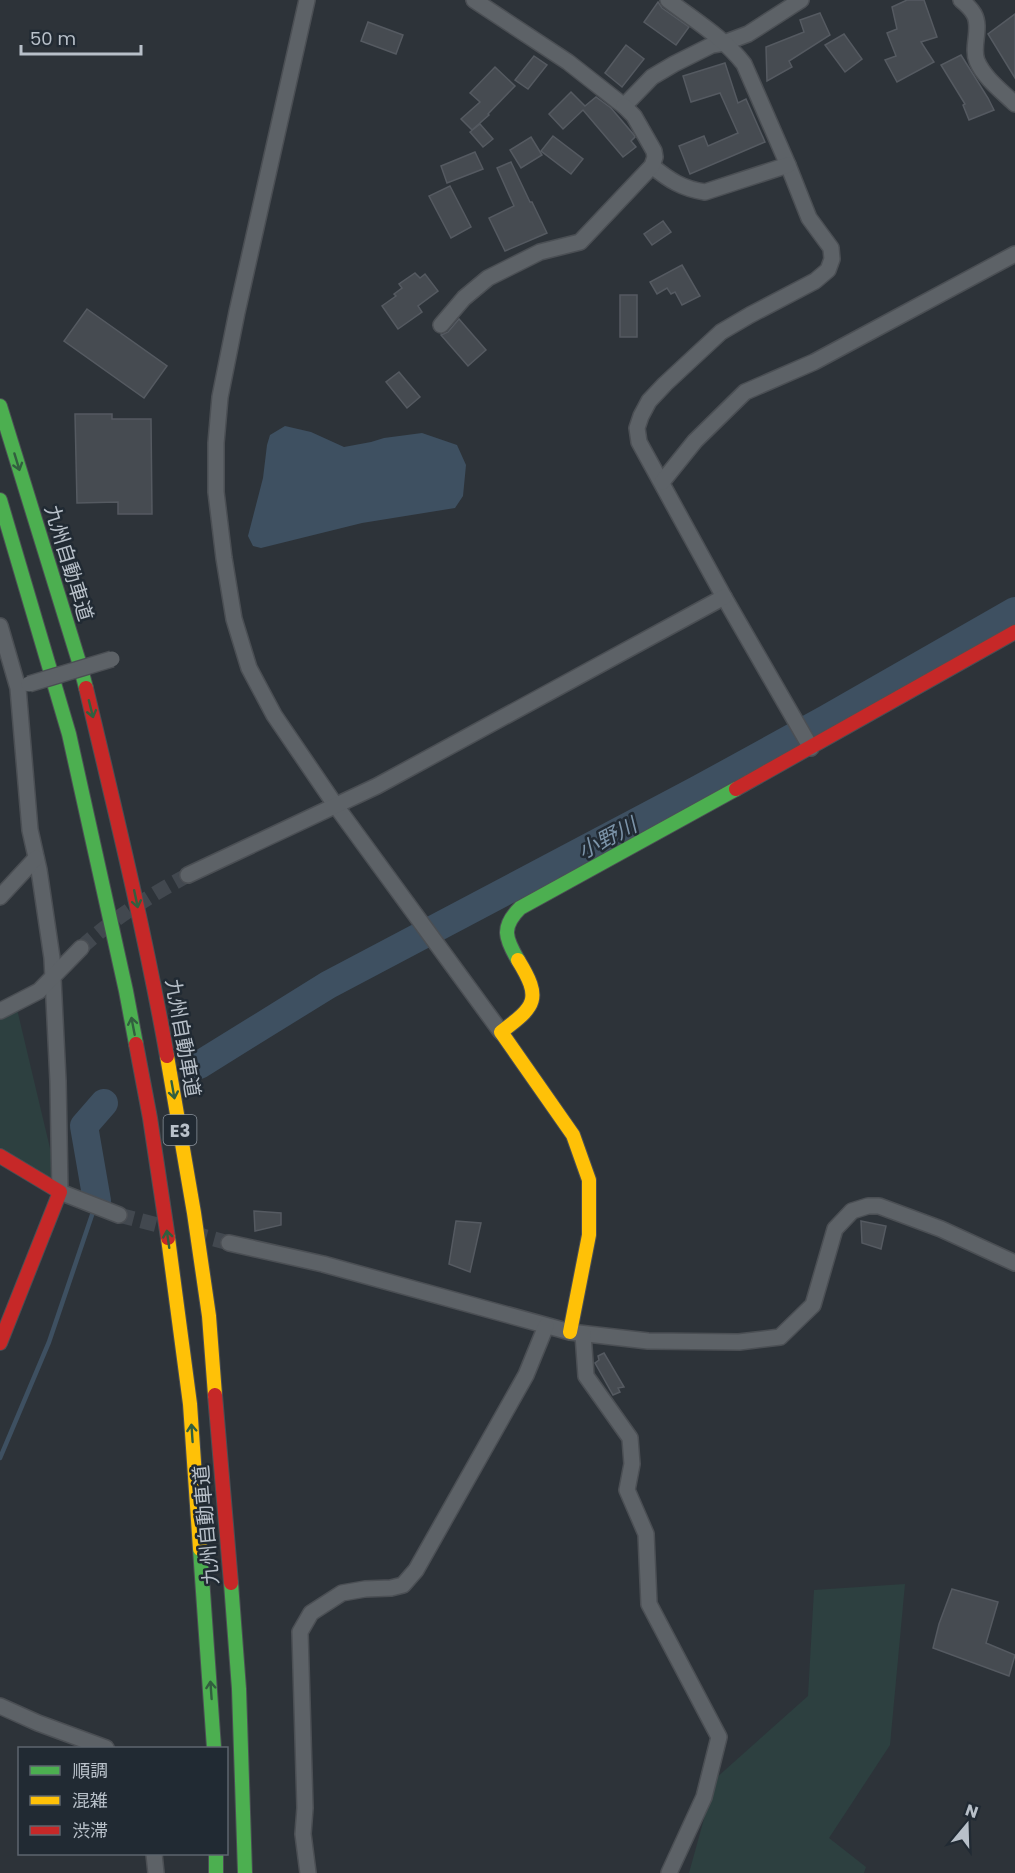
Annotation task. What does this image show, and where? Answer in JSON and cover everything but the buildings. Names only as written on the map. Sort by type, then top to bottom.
[{"type":"main road","name":"九州自動車道","points":[[0,406],[80,665],[133,883],[156,988],[190,1190],[209,1316],[238,1677],[245,1873]]},
{"type":"main road","name":"九州自動車道","points":[[0,500],[69,734],[126,991],[150,1118],[190,1404],[214,1747]]},
{"type":"main road","points":[[577,1333],[589,1235],[589,1180],[573,1135],[501,1032],[524,1014],[531,1006],[533,997],[532,984],[509,942],[507,932],[510,919],[520,908],[808,743],[1015,632]]},
{"type":"main road","points":[[0,1156],[60,1192],[0,1343]]},
{"type":"main road","points":[[216,1855],[216,1873]]},
{"type":"street","points":[[307,0],[220,397],[216,443],[216,492],[234,619],[249,668],[274,716],[336,806],[501,1032]]},
{"type":"street","points":[[441,325],[464,298],[488,278],[540,252],[580,242],[652,166],[655,157],[654,151],[634,116],[624,106],[568,62],[474,0]]},
{"type":"street","points":[[669,0],[736,54],[744,64],[809,218],[831,248],[832,259],[828,270],[815,281],[721,332],[649,401],[637,428],[639,442],[808,743]]},
{"type":"street","points":[[624,106],[652,77],[712,45],[748,34],[801,0]]},
{"type":"street","points":[[961,0],[974,14],[976,20],[974,48],[976,59],[981,68],[1015,104]]},
{"type":"street","points":[[652,166],[679,186],[705,192],[788,165]]},
{"type":"street","points":[[662,482],[695,441],[745,392],[814,362],[1015,254]]},
{"type":"street","points":[[188,875],[377,786],[724,597]]},
{"type":"street","points":[[0,626],[23,686],[26,797],[50,947],[58,1081],[60,1192],[119,1215]]},
{"type":"street","points":[[23,686],[112,659]]},
{"type":"street","points":[[0,897],[36,858]]},
{"type":"street","points":[[0,1011],[39,991],[81,948]]},
{"type":"street","points":[[228,1243],[323,1264],[546,1326],[577,1333],[648,1341],[739,1342],[780,1336],[813,1305],[835,1229],[852,1211],[868,1206],[879,1206],[941,1229],[1015,1263]]},
{"type":"street","points":[[308,1873],[303,1834],[305,1808],[300,1632],[311,1613],[342,1593],[403,1585],[416,1570],[526,1375],[546,1326]]},
{"type":"street","points":[[577,1333],[586,1376],[630,1438],[632,1464],[627,1490],[646,1534],[650,1604],[719,1737],[704,1797],[669,1873]]},
{"type":"street","points":[[0,1706],[101,1747]]},
{"type":"street","points":[[154,1855],[156,1873]]},
{"type":"shaded area","points":[[16,1005],[58,1182],[0,1149],[0,1008]]},
{"type":"shaded area","points":[[905,1584],[890,1745],[829,1838],[866,1867],[864,1873],[689,1873],[715,1779],[808,1696],[814,1590]]},
{"type":"water","points":[[285,426],[311,432],[344,447],[422,433],[457,445],[466,465],[463,496],[455,508],[362,523],[261,548],[253,546],[248,536],[263,478],[267,445],[270,435]]},
{"type":"waterway","name":"小野川","points":[[199,1065],[328,985],[697,790],[1015,611]]},
{"type":"waterway","name":"小野川","points":[[97,1201],[84,1126],[104,1103]]},
{"type":"waterway","points":[[0,1458],[49,1342],[94,1209]]},
{"type":"tunnel","points":[[81,948],[132,908],[188,875]]},
{"type":"tunnel","points":[[119,1215],[169,1228]]},
{"type":"tunnel","points":[[192,1233],[229,1243]]},
{"type":"traffic: fast","points":[[0,406],[86,688]]},
{"type":"traffic: fast","points":[[0,500],[69,734],[136,1044]]},
{"type":"traffic: fast","points":[[518,960],[507,933],[510,921],[520,908],[736,789]]},
{"type":"traffic: fast","points":[[200,1549],[214,1747]]},
{"type":"traffic: fast","points":[[231,1583],[239,1689],[245,1873]]},
{"type":"traffic: fast","points":[[216,1855],[216,1873]]},
{"type":"traffic: slow","points":[[518,960],[530,984],[532,1001],[522,1015],[501,1032],[573,1135],[589,1180],[589,1235],[570,1332]]},
{"type":"traffic: slow","points":[[167,1056],[209,1316],[215,1395]]},
{"type":"traffic: slow","points":[[168,1238],[190,1404],[200,1549]]},
{"type":"traffic: jam","points":[[736,789],[1015,632]]},
{"type":"traffic: jam","points":[[86,688],[119,825],[167,1056]]},
{"type":"traffic: jam","points":[[136,1044],[168,1238]]},
{"type":"traffic: jam","points":[[0,1156],[60,1192],[0,1343]]},
{"type":"traffic: jam","points":[[215,1395],[231,1583]]}]
